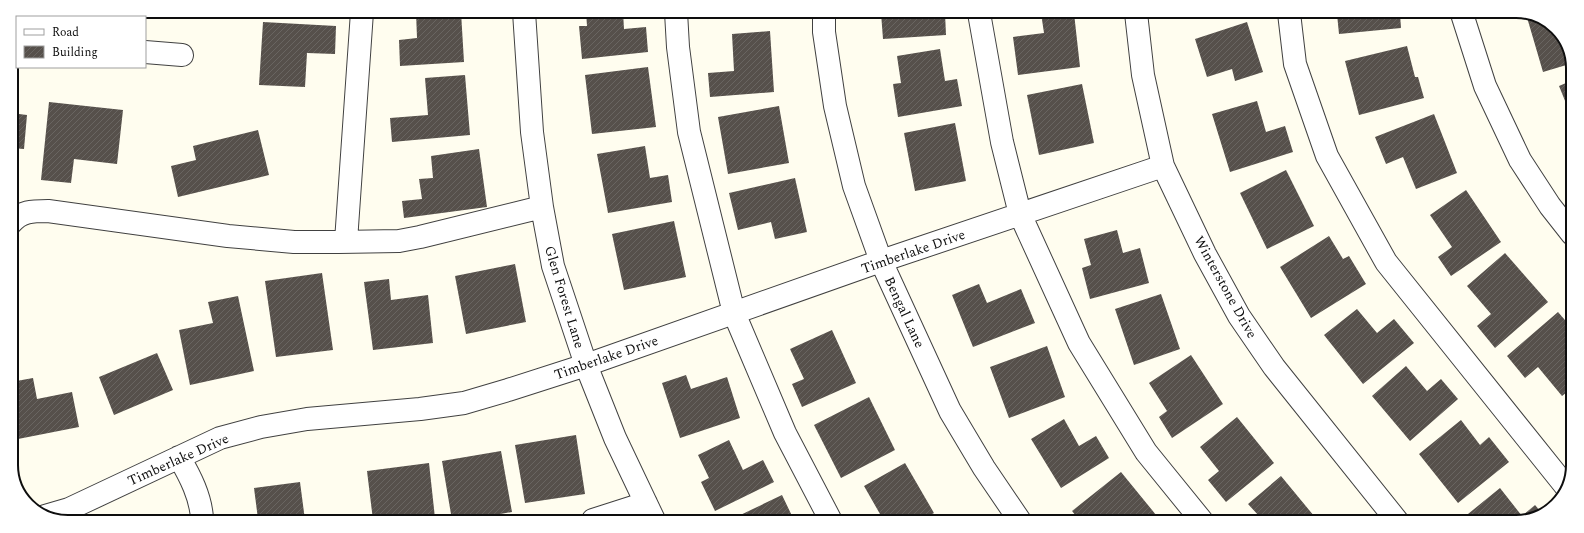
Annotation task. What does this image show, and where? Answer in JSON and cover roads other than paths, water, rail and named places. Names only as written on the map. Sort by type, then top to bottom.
[{"type":"street","points":[[346,241],[362,18]]},
{"type":"street","name":"Glen Forest Lane","points":[[524,18],[532,132],[542,207],[553,266],[586,365],[615,438],[650,512]]},
{"type":"street","points":[[676,18],[678,47],[689,132],[734,313],[785,433],[828,515]]},
{"type":"street","name":"Bengal Lane","points":[[824,18],[824,32],[835,106],[854,186],[881,261],[950,410],[984,468],[1016,515]]},
{"type":"street","points":[[980,18],[1002,142],[1020,214],[1079,343],[1146,452],[1197,515]]},
{"type":"street","name":"Winterstone Drive","points":[[1137,18],[1143,75],[1163,166],[1206,254],[1239,316],[1274,367],[1392,515]]},
{"type":"street","points":[[1290,18],[1295,64],[1327,156],[1386,262],[1563,482]]},
{"type":"street","points":[[1463,18],[1485,86],[1520,160],[1550,206],[1566,226]]},
{"type":"street","points":[[146,52],[182,55]]},
{"type":"street","name":"Timberlake Drive","points":[[55,513],[69,509],[220,438],[261,427],[307,419],[420,409],[464,402],[586,365],[881,261],[1163,166]]},
{"type":"street","points":[[18,216],[22,213],[32,211],[48,211],[228,236],[294,242],[399,241],[542,207]]},
{"type":"street","points":[[179,457],[192,480],[202,509],[202,515]]},
{"type":"street","points":[[629,515],[650,512]]}]
